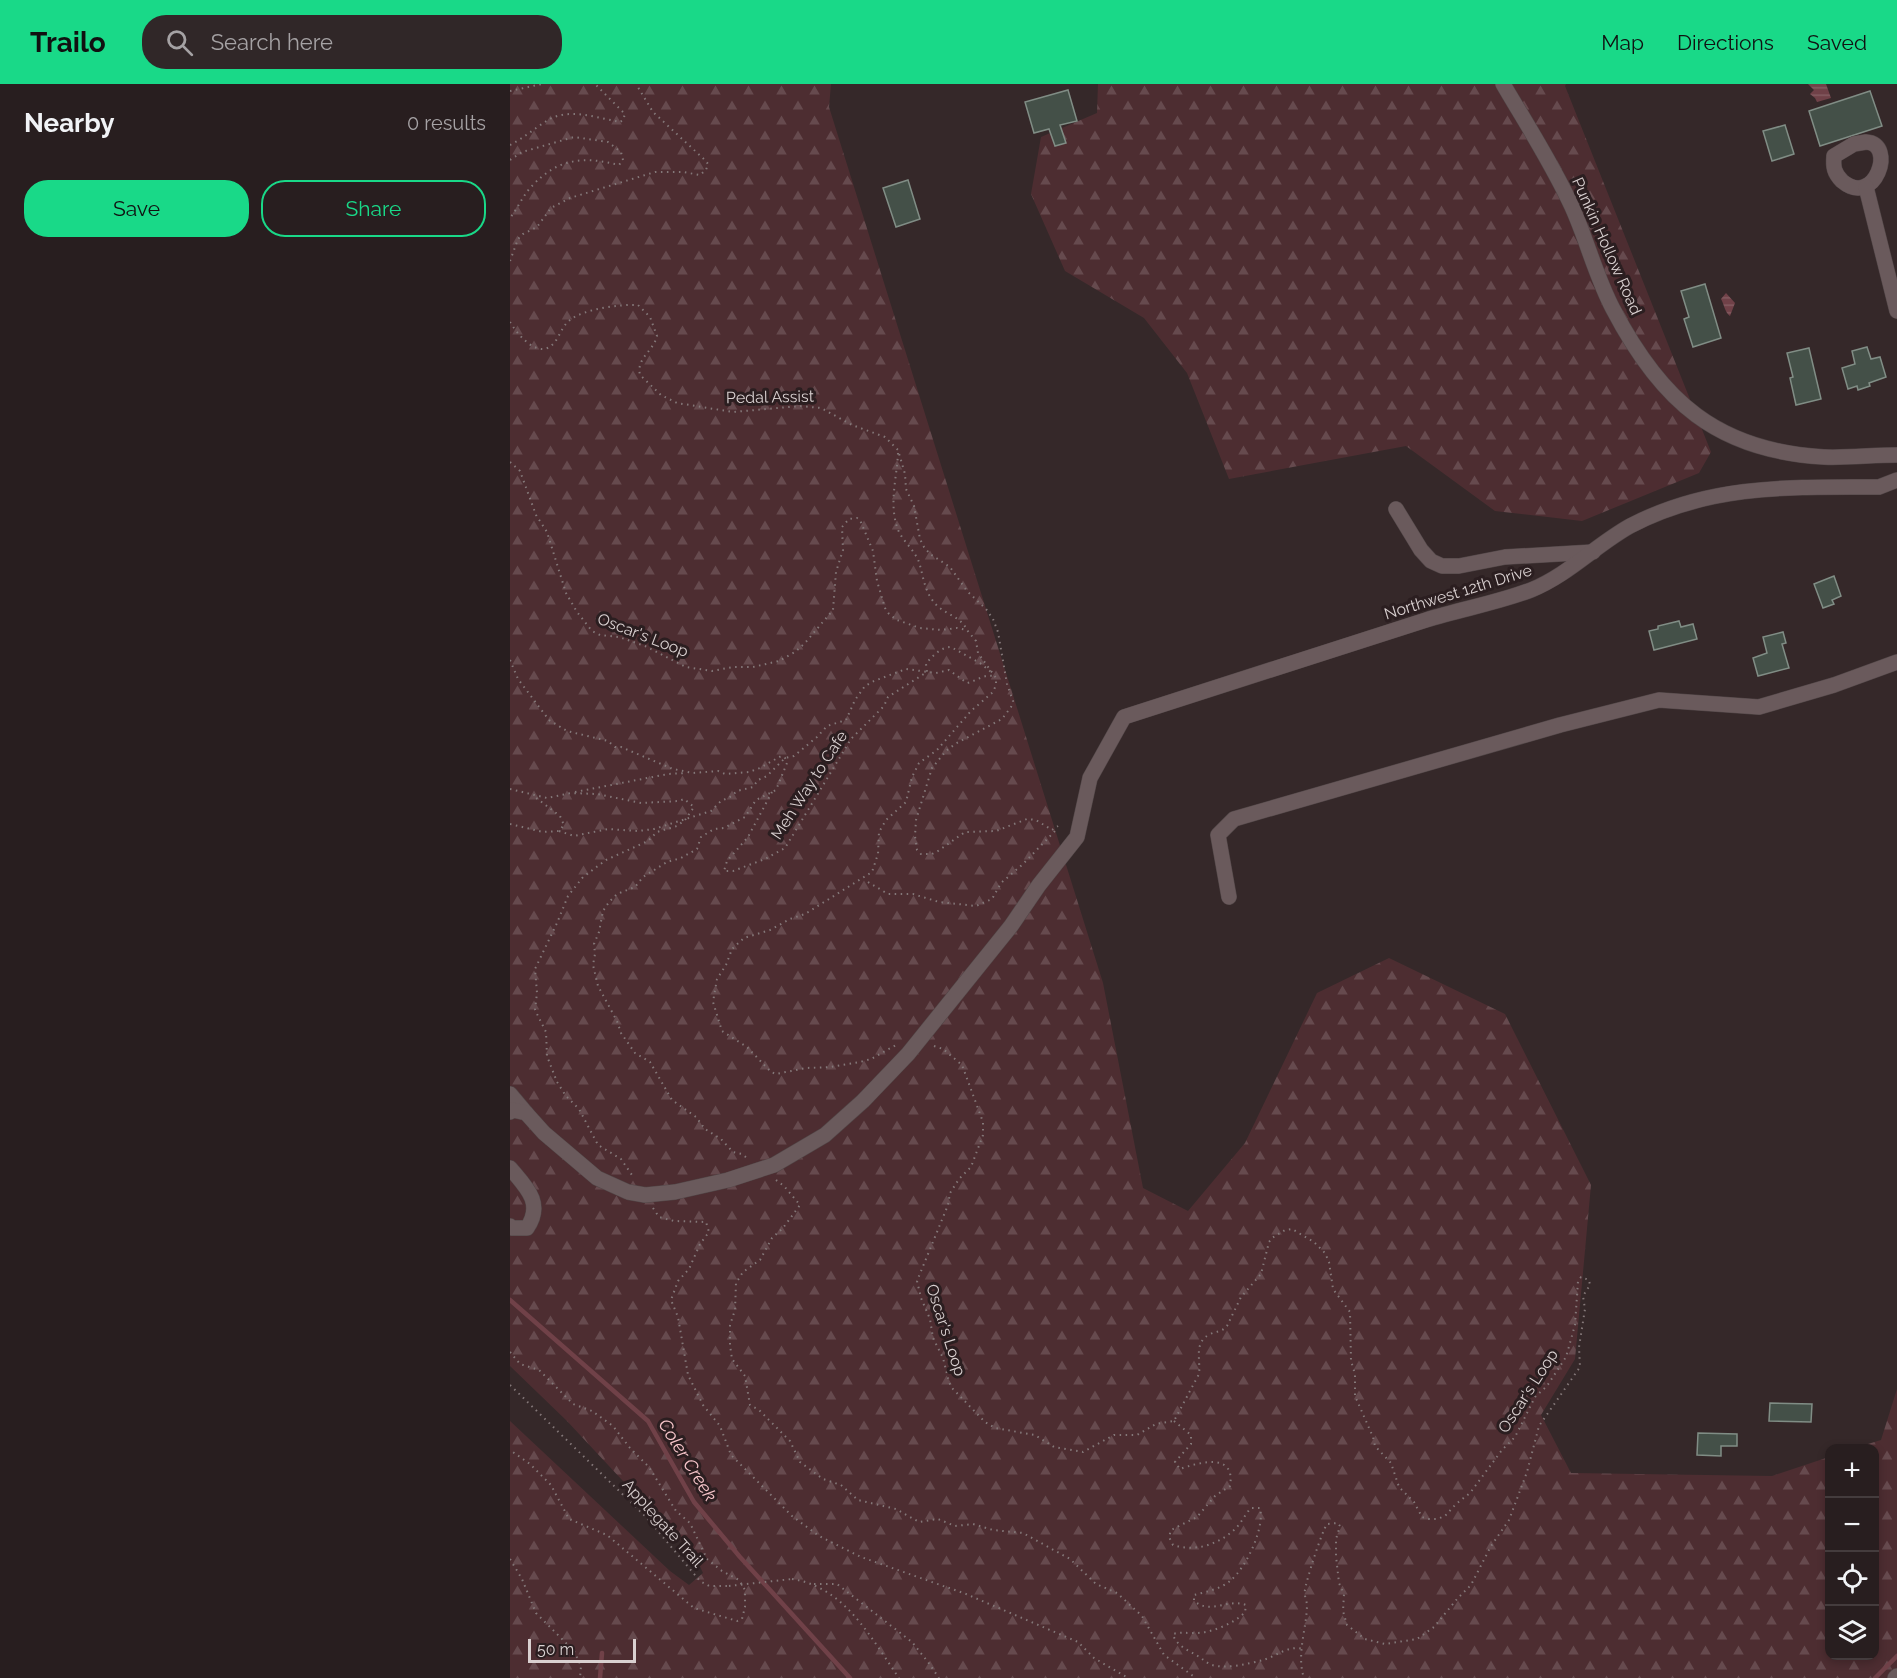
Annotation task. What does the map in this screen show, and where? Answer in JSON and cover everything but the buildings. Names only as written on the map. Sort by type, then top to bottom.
[{"type":"street","name":"Punkin Hollow Road","points":[[1503,84],[1562,185],[1612,307],[1646,365],[1688,410],[1714,428],[1742,441],[1781,452],[1825,457],[1897,455]]},
{"type":"street","points":[[1866,187],[1897,311]]},
{"type":"street","name":"Northwest 12th Drive","points":[[645,1195],[675,1192],[728,1180],[774,1165],[825,1135],[863,1101],[917,1043],[1011,926],[1039,885],[1077,837],[1090,778],[1124,717],[1429,619],[1532,589],[1551,580],[1630,526],[1684,503],[1715,495],[1784,488],[1879,487],[1897,480]]},
{"type":"street","points":[[1396,509],[1421,550],[1431,561],[1442,566],[1459,566],[1505,557],[1593,552]]},
{"type":"street","points":[[1229,897],[1218,835],[1234,819],[1560,725],[1659,700],[1759,707],[1834,685],[1897,662]]},
{"type":"street","points":[[510,1094],[518,1112],[597,1178],[628,1192],[645,1195]]},
{"type":"street","points":[[510,1168],[533,1199],[534,1217],[527,1228],[510,1226]]},
{"type":"path","points":[[510,91],[542,84]]},
{"type":"path","points":[[510,145],[561,114],[620,122],[623,120],[625,114],[619,106],[596,84]]},
{"type":"path","points":[[510,261],[518,239],[537,227],[551,208],[570,198],[655,172],[683,172],[700,175],[706,170],[708,164],[653,112],[636,84]]},
{"type":"path","points":[[510,160],[522,152],[574,137],[608,142],[621,152],[623,160],[619,165],[601,161],[572,161],[560,164],[531,186],[510,218]]},
{"type":"path","name":"Pedal Assist","points":[[510,322],[527,344],[546,349],[554,343],[564,326],[572,318],[600,309],[638,305],[650,317],[657,336],[653,345],[639,362],[640,375],[661,395],[670,400],[733,412],[815,407],[832,413],[852,425],[885,437],[898,450]]},
{"type":"path","points":[[898,450],[893,493],[897,528],[919,562],[922,581],[933,601],[964,624],[976,641],[978,652],[996,678]]},
{"type":"path","points":[[898,450],[920,539],[930,554],[951,567],[967,591],[993,618],[998,632],[1007,684],[1013,701],[1002,719],[955,744],[932,768],[916,820],[917,850],[921,854],[932,854],[965,832],[996,831],[1027,819],[1036,820],[1052,830],[1059,826]]},
{"type":"path","name":"Oscar's Loop","points":[[510,462],[520,471],[536,515],[547,532],[566,592],[577,612],[592,631],[645,646],[681,665],[712,670],[753,667],[779,661],[795,652],[833,610],[836,572],[843,550],[842,527],[844,523],[853,518],[860,520],[873,551],[877,581],[889,614],[897,620],[920,628],[967,630]]},
{"type":"path","name":"Meh Way to Cafe","points":[[772,792],[748,837],[727,861],[724,871],[733,871],[786,848],[851,739],[884,706],[888,697],[927,672],[926,664],[946,647],[951,647],[980,663],[996,678]]},
{"type":"path","points":[[510,824],[543,832],[559,831],[574,836],[608,829],[638,831],[654,829],[711,811],[721,801],[737,791],[753,788],[758,780],[767,776],[785,758],[794,756],[827,726],[846,720],[855,700],[865,686],[906,669],[936,673],[949,670],[968,682],[980,676],[993,675],[996,678]]},
{"type":"path","name":"Oscar's Loop","points":[[996,678],[993,692],[971,711],[937,750],[919,763],[912,777],[906,802],[886,820],[879,832],[878,854],[872,872],[806,914],[739,941],[729,954],[716,985],[713,1002],[722,1031],[747,1047],[771,1072],[776,1074],[860,1062],[871,1059],[897,1044],[910,1041],[943,1049],[958,1060],[967,1077],[983,1122],[982,1135],[970,1167],[950,1193],[948,1205],[917,1281],[930,1319],[933,1338],[943,1358],[949,1382],[985,1422],[995,1428],[1035,1435],[1054,1447],[1083,1452],[1114,1435],[1137,1435],[1156,1424],[1174,1421],[1199,1374],[1200,1365],[1197,1355],[1200,1344],[1209,1335],[1224,1330],[1240,1297],[1261,1274],[1269,1242],[1285,1230],[1292,1229],[1314,1242],[1325,1253],[1334,1289],[1348,1307],[1351,1321],[1351,1361],[1355,1374],[1355,1396],[1375,1446],[1391,1463],[1399,1487],[1414,1502],[1422,1517],[1437,1519],[1445,1516],[1470,1493],[1515,1437],[1536,1397],[1547,1386],[1566,1357],[1575,1325],[1578,1281],[1581,1278],[1589,1280],[1590,1285],[1583,1296],[1585,1310],[1579,1347],[1580,1367],[1539,1426],[1527,1472],[1509,1520],[1491,1546],[1471,1586],[1423,1636],[1391,1644],[1365,1639],[1344,1620],[1344,1594],[1339,1583],[1336,1556],[1336,1539],[1340,1526],[1338,1523],[1327,1524],[1305,1589],[1307,1604],[1302,1667],[1304,1678]]},
{"type":"path","points":[[510,789],[547,798],[600,785],[668,774],[693,773]]},
{"type":"path","points":[[571,793],[597,794],[641,803],[684,799],[694,807],[688,817],[677,826],[657,832],[643,845],[627,849],[606,860],[583,877],[567,897],[535,969],[537,993],[535,1010],[546,1032],[547,1056],[556,1082],[579,1109],[598,1145],[621,1159],[659,1217],[674,1221],[706,1222],[709,1232],[700,1244],[690,1269],[678,1281],[671,1300],[678,1317],[688,1375],[703,1405],[720,1426],[731,1455],[792,1516],[819,1536],[861,1557],[966,1594],[1078,1642],[1094,1658],[1128,1678]]},
{"type":"path","points":[[533,795],[560,816],[564,825],[559,831]]},
{"type":"path","points":[[868,882],[888,894],[913,894],[939,902],[976,906],[992,899],[1001,883],[1023,864],[1064,821]]},
{"type":"path","points":[[510,1352],[520,1364],[539,1370],[573,1404],[592,1411],[613,1426],[649,1467],[676,1511],[690,1523],[707,1559],[722,1571],[739,1580],[745,1590],[742,1619],[737,1621],[694,1608],[607,1535],[569,1519],[551,1485],[530,1464],[510,1450]]},
{"type":"path","name":"Applegate Trail","points":[[510,1385],[646,1517],[700,1581],[709,1586],[729,1586],[792,1578],[814,1584],[843,1603],[860,1622],[899,1678]]},
{"type":"path","points":[[1174,1421],[1191,1435],[1191,1444],[1175,1462],[1180,1469],[1203,1462],[1221,1462],[1232,1475],[1230,1486],[1215,1496],[1197,1516],[1171,1530],[1169,1537],[1173,1545],[1186,1549],[1213,1545],[1236,1529],[1251,1508],[1260,1508],[1262,1524],[1241,1569],[1229,1582],[1194,1595],[1194,1601],[1200,1606],[1214,1608],[1238,1602],[1246,1605],[1245,1612],[1239,1618],[1215,1629],[1193,1634],[1180,1632],[1173,1634],[1174,1639],[1209,1665],[1222,1667],[1263,1660],[1295,1647],[1303,1649]]},
{"type":"path","points":[[510,1559],[522,1579],[536,1614],[574,1651],[581,1666],[580,1678]]},
{"type":"path","points":[[814,1584],[837,1584],[912,1642],[939,1678]]},
{"type":"green space","points":[[510,84],[831,84],[829,107],[1103,983],[1143,1188],[1188,1211],[1245,1143],[1317,993],[1389,958],[1505,1014],[1591,1185],[1575,1359],[1541,1415],[1571,1473],[1772,1476],[1825,1458],[1825,1660],[1879,1660],[1879,1444],[1868,1444],[1881,1440],[1897,1389],[1897,1678],[510,1678],[510,1421],[670,1571],[689,1585],[703,1573],[694,1553],[650,1510],[567,1421],[510,1366]]},
{"type":"green space","points":[[1098,84],[1566,84],[1711,452],[1699,473],[1582,521],[1495,511],[1406,446],[1229,479],[1187,373],[1144,318],[1065,271],[1031,194],[1041,137],[1097,113]]},
{"type":"shaded area","points":[[1808,84],[1826,84],[1831,98],[1817,102],[1810,94],[1814,90]]},
{"type":"shaded area","points":[[1726,293],[1735,303],[1730,316],[1721,299]]},
{"type":"waterway","name":"Coler Creek","points":[[510,1300],[648,1421],[694,1502],[740,1557],[850,1678]]},
{"type":"waterway","points":[[600,1678],[602,1653]]},
{"type":"waterway","points":[[1875,1678],[1897,1656]]}]
